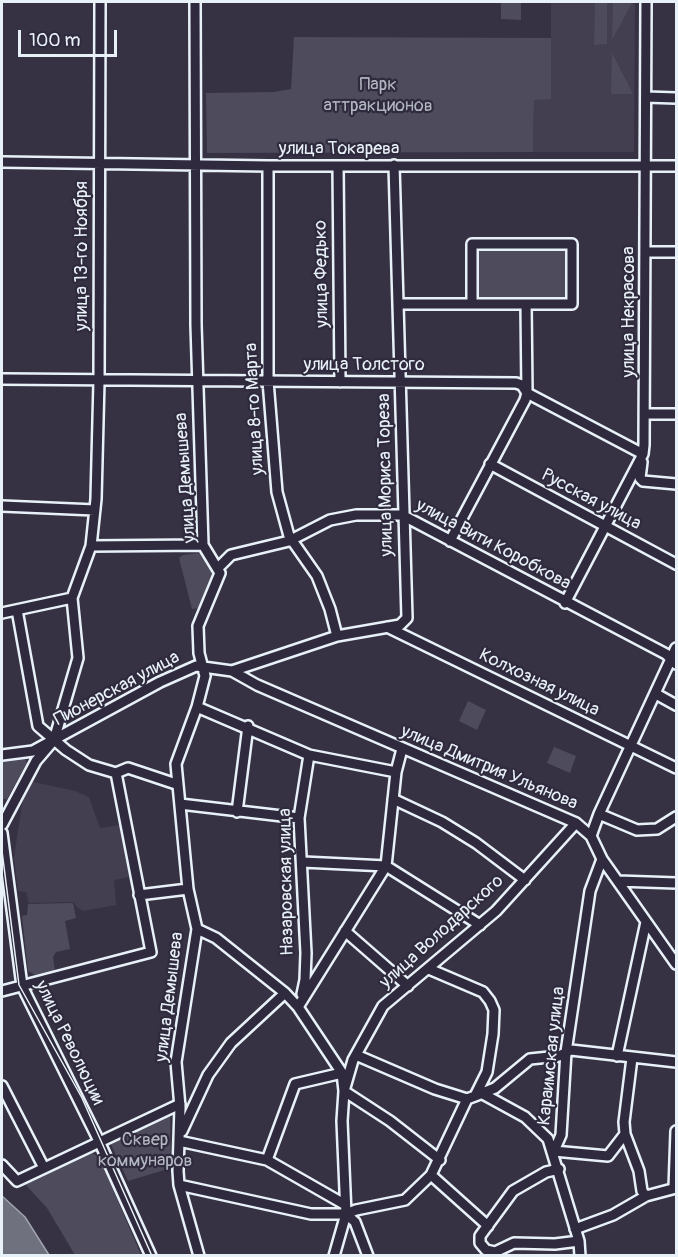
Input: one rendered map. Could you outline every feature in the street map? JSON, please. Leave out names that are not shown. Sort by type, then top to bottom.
[{"type":"street","name":"улица 13-го Ноября","points":[[91,546],[95,510],[99,381],[100,2]]},
{"type":"street","name":"улица Демышева","points":[[195,2],[197,381],[203,545],[219,567],[220,578],[198,626],[205,676],[197,707],[178,752],[176,784],[188,889],[197,929],[176,1062],[179,1101],[179,1185],[199,1256]]},
{"type":"street","name":"улица Некрасова","points":[[565,603],[643,454],[646,2]]},
{"type":"street","points":[[646,97],[676,98]]},
{"type":"street","name":"улица Токарева","points":[[2,162],[268,166],[676,166]]},
{"type":"street","name":"улица Федько","points":[[338,165],[340,382]]},
{"type":"street","name":"улица Мориса Тореза","points":[[387,627],[400,624],[407,618],[402,515],[401,381],[394,165]]},
{"type":"street","name":"улица 8-го Марта","points":[[268,166],[268,381],[277,492],[292,539],[317,576],[330,609],[337,636]]},
{"type":"street","points":[[399,304],[572,304],[572,244],[472,244],[472,303]]},
{"type":"street","points":[[646,252],[676,252]]},
{"type":"street","points":[[450,541],[527,393],[526,304]]},
{"type":"street","name":"улица Толстого","points":[[2,379],[516,383],[522,384],[527,393],[643,454]]},
{"type":"street","points":[[645,414],[676,414]]},
{"type":"street","points":[[643,454],[640,478],[643,481],[676,484]]},
{"type":"street","name":"Русская улица","points":[[490,464],[676,564]]},
{"type":"street","points":[[2,506],[95,510]]},
{"type":"street","name":"улица Вити Коробкова","points":[[219,567],[231,555],[292,539],[330,520],[356,515],[402,515],[565,603],[666,654],[674,662]]},
{"type":"street","points":[[2,825],[34,756],[54,740],[78,658],[72,598],[91,546],[203,545]]},
{"type":"street","points":[[2,613],[72,598]]},
{"type":"street","points":[[17,609],[38,726],[89,765],[116,773],[128,768],[176,784]]},
{"type":"street","name":"Пионерская улица","points":[[54,740],[160,682],[202,666],[232,671],[337,636],[387,627]]},
{"type":"street","name":"Колхозная улица","points":[[387,627],[676,768]]},
{"type":"street","points":[[591,836],[599,814],[656,694],[674,662],[676,648]]},
{"type":"street","points":[[257,685],[252,673],[261,661]]},
{"type":"street","name":"улица Дмитрия Ульянова","points":[[232,671],[257,685],[576,823],[591,836],[602,859],[676,964]]},
{"type":"street","points":[[656,694],[676,705]]},
{"type":"street","points":[[197,707],[248,726],[309,755],[396,772]]},
{"type":"street","points":[[237,812],[248,726]]},
{"type":"street","points":[[298,1007],[386,866],[396,772],[402,749]]},
{"type":"street","points":[[2,755],[34,756]]},
{"type":"street","name":"Назаровская улица","points":[[298,1007],[305,980],[303,862],[299,818],[309,755]]},
{"type":"street","points":[[2,991],[151,952],[116,773]]},
{"type":"street","points":[[393,799],[468,837],[525,880]]},
{"type":"street","points":[[180,804],[299,818]]},
{"type":"street","points":[[599,814],[637,830],[657,829],[676,818]]},
{"type":"street","name":"улица Володарского","points":[[334,1256],[345,1209],[344,1091],[356,1055],[383,1006],[480,925],[525,880],[576,823]]},
{"type":"street","name":"улица Революции","points":[[2,832],[22,986],[99,1141],[151,1256]]},
{"type":"street","name":"Караимская улица","points":[[580,1256],[579,1241],[554,1151],[561,1135],[566,1052],[590,891],[602,859]]},
{"type":"street","points":[[303,862],[386,866],[480,925]]},
{"type":"street","points":[[618,881],[676,883]]},
{"type":"street","points":[[139,895],[188,889]]},
{"type":"street","points":[[617,1056],[646,922]]},
{"type":"street","points":[[197,929],[216,938],[285,993],[298,1007],[342,1073],[344,1091],[390,1121],[440,1160]]},
{"type":"street","points":[[345,931],[408,986]]},
{"type":"street","points":[[179,1185],[311,1214],[345,1209],[356,1210],[405,1200],[431,1175],[475,1097],[491,1060],[494,1010],[483,992],[429,969]]},
{"type":"street","points":[[285,993],[231,1043],[208,1075],[179,1140],[267,1160],[345,1209],[355,1222],[368,1256]]},
{"type":"street","points":[[475,1097],[495,1088],[530,1059],[559,1056],[571,1050],[676,1062]]},
{"type":"street","points":[[356,1055],[435,1089],[475,1097],[536,1125],[549,1140],[554,1151],[608,1156],[625,1134]]},
{"type":"street","points":[[632,1058],[624,1122],[625,1134],[639,1171],[642,1191],[646,1196]]},
{"type":"street","points":[[267,1160],[294,1084],[342,1073]]},
{"type":"street","points":[[2,1086],[44,1168]]},
{"type":"street","points":[[2,1165],[17,1181],[179,1101],[187,1103],[195,1101]]},
{"type":"street","points":[[575,1229],[613,1215],[646,1196],[675,1188],[676,1131]]},
{"type":"street","points":[[559,1169],[546,1172],[515,1189],[480,1236],[480,1243],[483,1253],[495,1252],[514,1243],[555,1244],[579,1241]]},
{"type":"street","points":[[431,1175],[488,1226]]},
{"type":"shaded area","points":[[551,2],[635,2],[634,152],[533,152],[534,99],[551,99]]},
{"type":"shaded area","points":[[29,781],[75,791],[89,797],[100,828],[120,825],[129,877],[114,880],[116,905],[83,911],[74,902],[29,903],[26,892],[18,891],[14,857],[24,791]]},
{"type":"green space","points":[[501,2],[521,2],[521,20],[501,19]]},
{"type":"green space","points":[[595,2],[607,2],[607,44],[594,45]]},
{"type":"green space","points":[[613,2],[632,3],[612,40]]},
{"type":"green space","name":"Парк аттракционов","points":[[294,37],[551,38],[551,99],[534,100],[533,152],[207,153],[206,93],[274,92],[291,89]]},
{"type":"green space","points":[[612,53],[633,94],[611,94]]},
{"type":"green space","points":[[479,247],[570,247],[570,301],[479,301]]},
{"type":"green space","points":[[200,553],[211,569],[214,579],[200,608],[192,609],[179,558],[183,555]]},
{"type":"green space","points":[[468,701],[486,710],[477,730],[459,721]]},
{"type":"green space","points":[[554,747],[576,756],[570,773],[547,763]]},
{"type":"green space","points":[[23,756],[27,763],[7,799],[3,799],[2,759]]},
{"type":"green space","points":[[73,903],[76,918],[65,921],[70,949],[56,952],[53,957],[55,971],[35,975],[28,971],[22,916],[27,915],[28,904]]},
{"type":"green space","name":"Сквер коммунаров","points":[[170,1113],[171,1168],[128,1181],[109,1140]]},
{"type":"green space","points":[[92,1153],[99,1157],[141,1255],[75,1255],[47,1208],[24,1183]]},
{"type":"water","points":[[2,1196],[25,1217],[49,1255],[2,1255]]},
{"type":"tram line","points":[[2,851],[19,985],[82,1098],[152,1256]]}]
